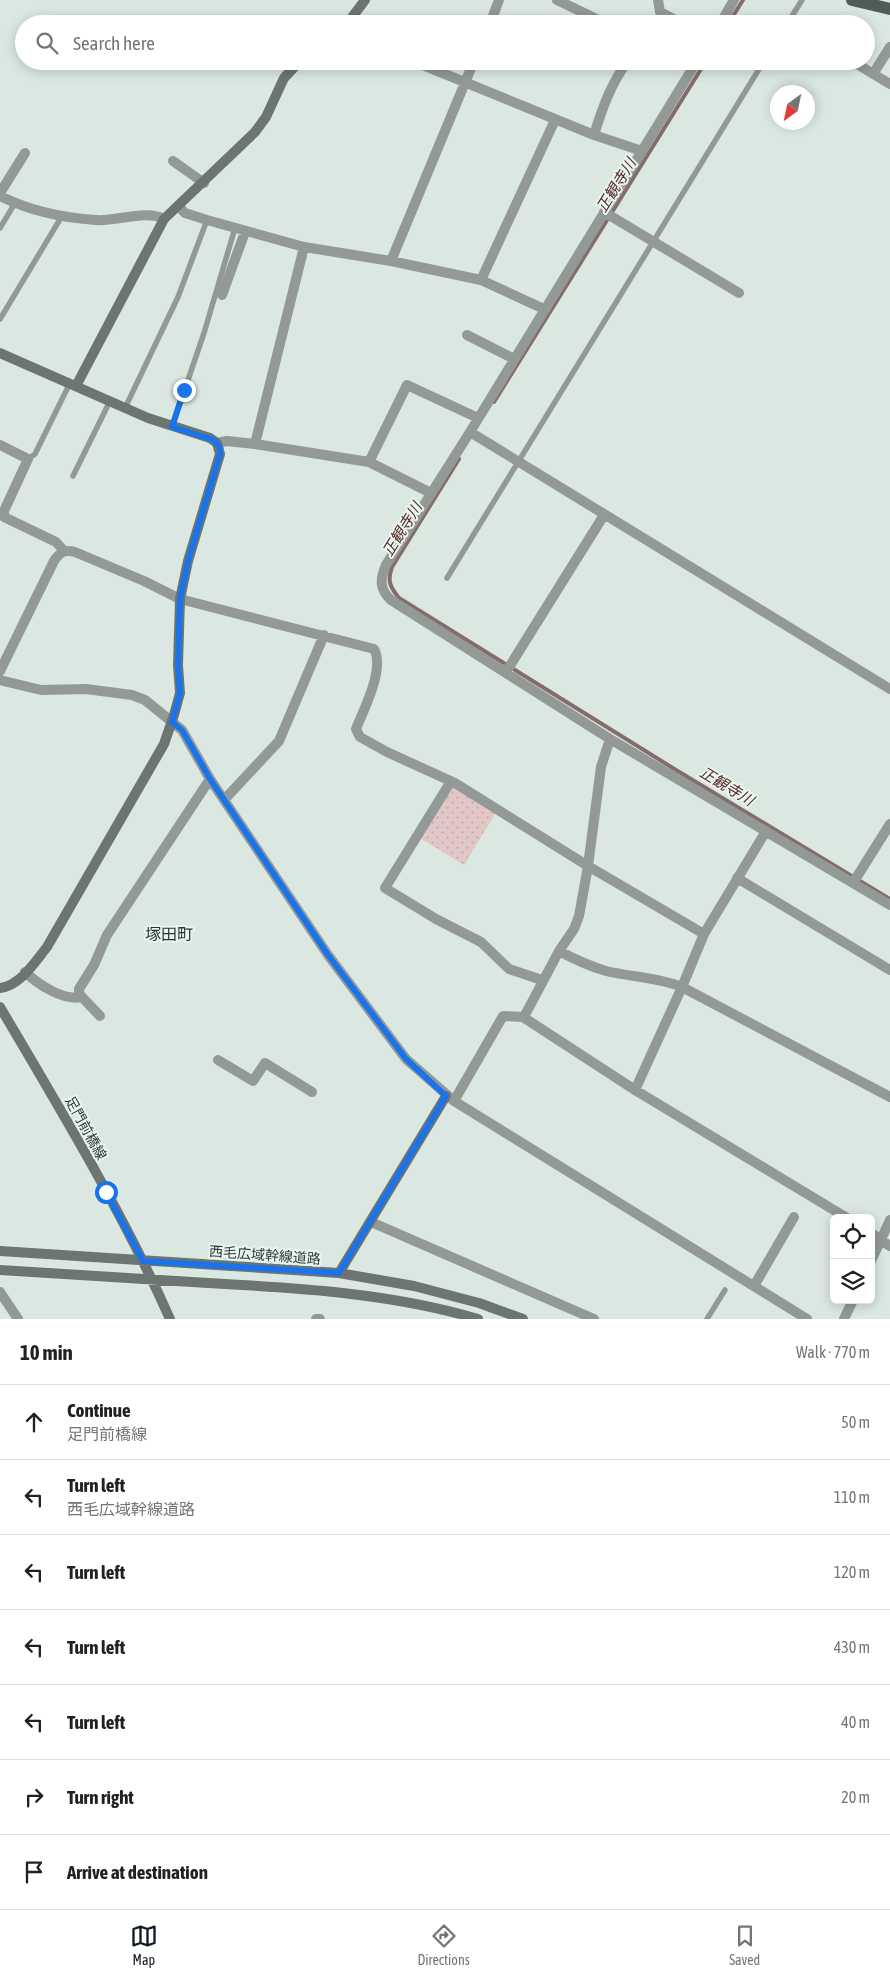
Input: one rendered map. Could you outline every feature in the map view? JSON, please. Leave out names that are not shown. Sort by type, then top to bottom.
[{"type":"main road","points":[[852,0],[890,10]]},
{"type":"street","points":[[354,15],[365,0]]},
{"type":"street","points":[[494,15],[500,0]]},
{"type":"street","points":[[557,0],[588,15]]},
{"type":"street","points":[[657,0],[661,15]]},
{"type":"street","points":[[725,15],[734,0]]},
{"type":"street","points":[[873,74],[890,47]]},
{"type":"street","points":[[73,384],[164,219],[204,183],[255,132],[266,117],[284,78],[292,70]]},
{"type":"street","points":[[433,70],[555,120],[642,151]]},
{"type":"street","points":[[391,261],[470,70]]},
{"type":"street","points":[[594,135],[611,88],[621,70]]},
{"type":"street","points":[[692,70],[470,432],[386,565],[381,577],[381,586],[384,594],[391,600],[610,739],[890,905]]},
{"type":"street","points":[[867,70],[890,84]]},
{"type":"street","points":[[481,280],[555,120]]},
{"type":"street","points":[[25,153],[0,194],[15,203],[62,216],[98,221],[124,217],[155,216],[164,219]]},
{"type":"street","points":[[173,161],[204,183]]},
{"type":"street","points":[[178,206],[185,213],[246,232],[304,247],[391,261],[481,280],[544,310]]},
{"type":"street","points":[[604,212],[739,293]]},
{"type":"street","points":[[222,295],[246,232]]},
{"type":"street","points":[[255,444],[304,247]]},
{"type":"street","points":[[467,335],[514,359]]},
{"type":"street","points":[[0,354],[172,427],[210,438],[217,443],[220,454],[188,561],[180,599],[178,666],[180,693],[172,722],[158,757],[47,947],[9,987],[0,988]]},
{"type":"street","points":[[369,462],[407,385],[478,418]]},
{"type":"street","points":[[470,432],[890,689]]},
{"type":"street","points":[[217,443],[227,441],[255,444],[369,462],[431,493]]},
{"type":"street","points":[[0,445],[28,459],[4,511],[4,517],[56,542],[64,551],[75,552],[144,581],[180,599],[374,649],[378,660],[374,682],[356,729],[360,737],[387,752],[451,781],[588,866],[704,934]]},
{"type":"street","points":[[506,672],[604,515]]},
{"type":"street","points":[[0,671],[54,561],[64,551]]},
{"type":"street","points":[[224,800],[279,741],[324,635]]},
{"type":"street","points":[[0,680],[41,690],[86,689],[132,695],[145,700],[182,730],[210,779],[323,948],[406,1059],[450,1098],[807,1319]]},
{"type":"street","points":[[523,1018],[542,980],[574,930],[588,866],[601,767],[610,739]]},
{"type":"street","points":[[100,1016],[79,994],[79,989],[94,965],[107,935],[210,779]]},
{"type":"street","points":[[451,781],[385,888],[436,919],[481,942],[508,968],[542,980]]},
{"type":"street","points":[[854,883],[890,824]]},
{"type":"street","points":[[635,1090],[704,934],[766,831]]},
{"type":"street","points":[[737,878],[890,970]]},
{"type":"street","points":[[559,951],[576,960],[604,970],[666,981],[682,987],[890,1097]]},
{"type":"street","points":[[25,972],[53,991],[70,997],[82,997]]},
{"type":"street","name":"足門前橋線","points":[[0,1007],[53,1096],[143,1261],[170,1319]]},
{"type":"street","points":[[339,1273],[503,1016],[523,1018],[635,1090],[839,1214]]},
{"type":"street","points":[[218,1060],[253,1081],[266,1063],[312,1092]]},
{"type":"street","points":[[754,1286],[794,1217]]},
{"type":"street","points":[[872,1259],[890,1220]]},
{"type":"street","points":[[371,1222],[594,1319]]},
{"type":"street","points":[[875,1235],[890,1246]]},
{"type":"street","name":"西毛広域幹線道路","points":[[0,1251],[339,1273],[414,1286],[479,1303],[523,1319]]},
{"type":"street","points":[[0,1270],[294,1288],[362,1295],[419,1304],[478,1319]]},
{"type":"street","points":[[0,1292],[18,1319]]},
{"type":"street","points":[[844,1319],[851,1304]]},
{"type":"lane","points":[[793,15],[802,0]]},
{"type":"lane","points":[[447,578],[758,70]]},
{"type":"lane","points":[[0,228],[15,203]]},
{"type":"lane","points":[[0,319],[62,216]]},
{"type":"lane","points":[[125,408],[178,297],[207,220]]},
{"type":"lane","points":[[172,427],[204,333],[235,228]]},
{"type":"lane","points":[[28,459],[35,454],[73,384]]},
{"type":"lane","points":[[73,476],[110,401]]},
{"type":"lane","points":[[707,1319],[725,1290]]},
{"type":"shaded area","points":[[454,788],[495,814],[464,865],[420,838],[450,789]]},
{"type":"waterway","name":"正観寺川","points":[[734,15],[743,0]]},
{"type":"waterway","name":"正観寺川","points":[[494,402],[700,70]]},
{"type":"waterway","name":"正観寺川","points":[[459,459],[392,567],[390,584],[399,598],[676,770],[890,899]]},
{"type":"district","name":"塚田町","points":[[169,934]]},
{"type":"route","points":[[106,1192],[143,1261],[339,1273],[446,1096],[406,1059],[328,955],[210,779],[182,730],[172,722],[180,693],[178,666],[180,599],[188,561],[220,454],[220,448],[214,440],[172,427],[184,390]]}]
